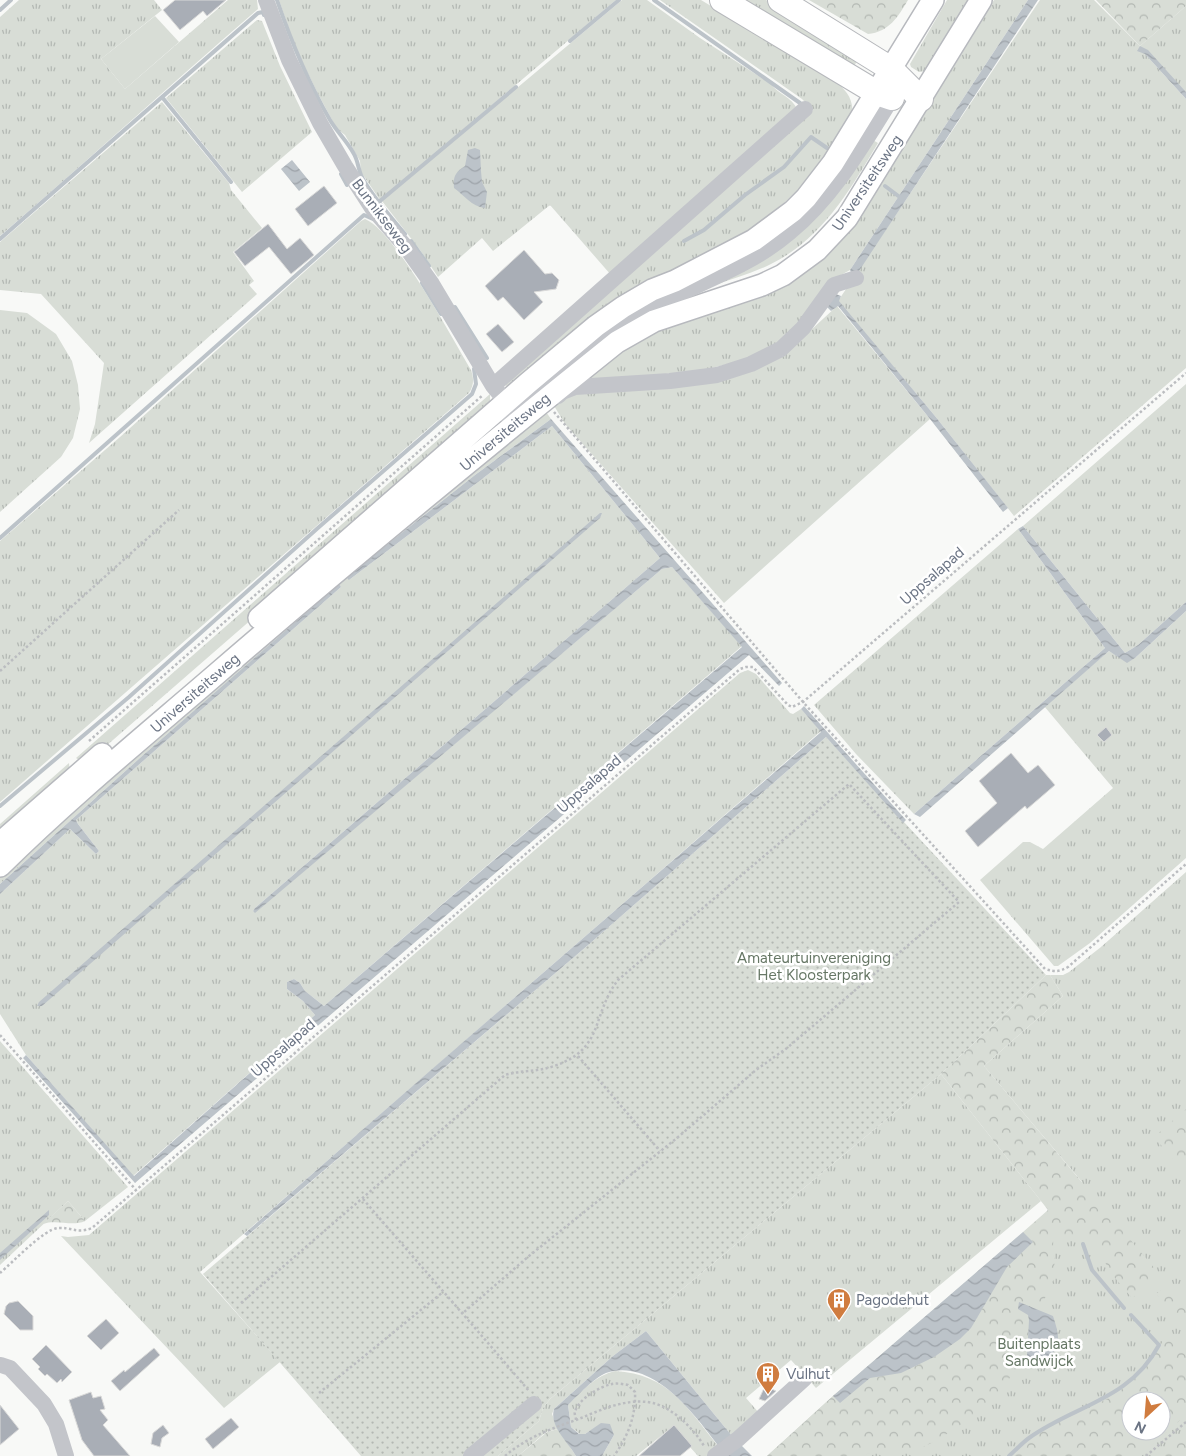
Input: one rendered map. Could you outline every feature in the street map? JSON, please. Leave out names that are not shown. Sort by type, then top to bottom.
[{"type":"highway","points":[[722,0],[885,95]]},
{"type":"highway","points":[[780,0],[891,69],[921,99]]},
{"type":"main road","name":"Universiteitsweg","points":[[538,395],[587,333],[623,307],[652,290],[675,281],[747,244],[773,227],[792,210],[815,187],[885,95],[891,69],[933,0]]},
{"type":"main road","name":"Universiteitsweg","points":[[0,842],[508,404],[538,395],[617,342],[654,321],[762,285],[783,275],[810,256],[847,218],[980,0]]},
{"type":"main road","points":[[885,95],[921,99]]},
{"type":"main road","name":"Universiteitsweg","points":[[0,866],[85,788],[302,600],[508,404]]},
{"type":"street","name":"Bunnikseweg","points":[[266,0],[289,60],[320,123],[340,157],[372,208],[405,246],[432,284],[508,404]]},
{"type":"street","points":[[508,404],[805,109]]},
{"type":"street","points":[[538,395],[562,392],[575,387],[707,377],[751,364],[781,348],[803,328],[834,285],[856,278]]},
{"type":"street","name":"Universiteitsweg","points":[[0,853],[347,551],[508,404]]},
{"type":"street","points":[[0,1364],[10,1368],[44,1404],[56,1424],[66,1456]]},
{"type":"street","points":[[714,1453],[738,1438],[804,1378]]},
{"type":"street","points":[[471,1456],[534,1404]]},
{"type":"path","name":"Uppsalapad","points":[[0,1273],[47,1231],[58,1228],[81,1231],[92,1228],[740,669],[746,666],[753,668],[788,705],[792,707],[803,702],[1186,373]]},
{"type":"path","points":[[538,395],[803,702],[1045,969],[1061,972],[1068,967],[1186,864]]},
{"type":"path","points":[[82,747],[508,404]]},
{"type":"path","points":[[0,671],[179,510]]},
{"type":"path","points":[[242,1303],[505,1075],[517,1071],[534,1071],[554,1066],[578,1056],[587,1046],[597,1026],[608,992],[618,980],[849,784],[960,902],[786,1048],[756,1070],[677,1138],[529,1256],[463,1313]]},
{"type":"path","points":[[0,1035],[136,1190]]},
{"type":"path","points":[[578,1056],[660,1151]]},
{"type":"path","points":[[363,1199],[532,1394],[534,1404]]},
{"type":"path","points":[[319,1393],[443,1292]]},
{"type":"path","points":[[576,1420],[575,1412],[580,1403],[590,1394],[601,1387],[615,1383],[628,1385],[635,1392],[634,1415],[628,1432],[614,1456]]},
{"type":"path","points":[[505,1456],[538,1434],[606,1407],[635,1402],[653,1403],[670,1411],[687,1424],[714,1453]]},
{"type":"path","points":[[1146,1456],[1186,1422]]},
{"type":"green space","points":[[19,0],[154,0],[162,10],[101,59],[125,89],[228,0],[257,0],[258,9],[0,236],[0,17]]},
{"type":"green space","points":[[279,0],[616,0],[380,200],[361,172],[360,161],[345,135],[337,129],[317,92],[296,49]]},
{"type":"green space","points":[[622,0],[647,0],[700,38],[771,84],[792,101],[797,109],[611,275],[550,205],[493,251],[482,238],[438,277],[420,250],[382,201]]},
{"type":"green space","points":[[660,0],[701,0],[835,81],[850,99],[852,113],[842,133],[807,181],[764,220],[518,385],[507,386],[501,383],[813,110],[802,99]]},
{"type":"green space","points":[[745,0],[766,0],[859,58],[854,66]]},
{"type":"green space","points":[[809,0],[908,0],[892,23],[882,30],[868,34]]},
{"type":"green space","points":[[947,0],[972,0],[928,71],[919,72],[911,67],[910,64]]},
{"type":"green space","points":[[994,0],[1028,0],[850,270],[834,279],[784,339],[746,359],[705,370],[585,382],[595,365],[647,333],[759,296],[794,280],[824,257],[851,227]]},
{"type":"green space","points":[[1040,0],[1094,0],[1140,46],[1186,6],[1186,92],[1145,54],[1186,99],[1186,368],[1014,516],[935,416],[838,301]]},
{"type":"green space","points":[[1096,0],[1186,0],[1186,6],[1140,46]]},
{"type":"green space","points":[[155,16],[179,42],[125,89],[101,59]]},
{"type":"green space","points":[[257,20],[262,21],[280,66],[312,132],[242,192],[166,98]]},
{"type":"green space","points":[[162,102],[229,183],[231,190],[262,228],[233,252],[254,281],[249,285],[257,294],[89,443],[95,424],[104,363],[41,294],[0,290],[0,242]]},
{"type":"green space","points":[[871,139],[878,143],[857,178],[833,212],[805,241],[789,254],[763,268],[710,286]]},
{"type":"green space","points":[[365,219],[392,243],[437,311],[471,370],[473,382],[469,393],[0,802],[0,541]]},
{"type":"green space","points":[[837,306],[930,419],[724,603],[565,424],[553,404],[579,392],[672,387],[785,354]]},
{"type":"green space","points":[[0,310],[27,313],[56,334],[72,361],[78,385],[80,409],[73,438],[61,457],[0,512]]},
{"type":"green space","points":[[1186,384],[1186,602],[1138,645],[1125,653],[1023,526]]},
{"type":"green space","points":[[490,394],[490,407],[484,417],[90,760],[79,760],[76,758]]},
{"type":"green space","points":[[540,409],[544,409],[551,419],[475,475],[346,577],[349,580],[552,426],[660,558],[253,911],[255,912],[662,569],[672,567],[742,646],[324,1006],[305,991],[300,983],[294,979],[287,982],[287,989],[303,1001],[315,1015],[133,1176],[26,1055],[0,1014],[0,894],[70,829],[96,854],[99,851],[76,820],[341,587],[339,585],[141,757],[0,884],[0,871],[131,751],[198,693],[402,521]]},
{"type":"green space","points":[[1018,529],[1105,648],[914,814],[856,754],[814,705]]},
{"type":"green space","points":[[1186,611],[1186,858],[1090,943],[1058,966],[1054,966],[980,880],[1023,842],[1030,842],[1043,849],[1113,788],[1044,706],[1109,651],[1127,662],[1135,658]]},
{"type":"green space","points":[[748,670],[756,674],[790,713],[793,714],[801,709],[821,731],[200,1272],[280,1362],[224,1408],[61,1236],[89,1235],[740,673]]},
{"type":"green space","name":"Amateurtuinvereniging Het Kloosterpark","points":[[826,737],[1046,975],[941,1074],[550,1399],[543,1408],[539,1421],[498,1456],[361,1456],[203,1274],[587,946]]},
{"type":"green space","points":[[69,763],[70,777],[0,838],[0,824]]},
{"type":"green space","name":"Buitenplaats Sandwijck","points":[[1186,872],[1186,1456],[767,1456],[833,1396],[1082,1182],[984,1066],[1063,996],[1050,975],[1063,975],[1101,947]]},
{"type":"green space","points":[[1046,975],[1050,975],[1063,996],[984,1066],[1161,1276],[1132,1298],[1110,1272],[1097,1246],[1088,1235],[1053,1239],[1055,1276],[1040,1309],[1019,1303],[1029,1320],[1027,1356],[993,1399],[977,1414],[936,1441],[913,1451],[874,1452],[860,1456],[767,1456],[833,1396],[840,1403],[870,1378],[901,1373],[934,1357],[971,1328],[1007,1267],[1033,1242],[1023,1232],[1048,1210],[941,1074]]},
{"type":"green space","points":[[0,1041],[128,1187],[85,1221],[68,1201],[0,1265]]},
{"type":"green space","points":[[941,1074],[1041,1201],[816,1388],[791,1360],[746,1398],[759,1413],[732,1436],[646,1331],[613,1356],[554,1409],[552,1414],[558,1429],[546,1432],[518,1456],[498,1456],[539,1421],[543,1408],[550,1399]]},
{"type":"green space","points":[[1186,1109],[1186,1174],[1154,1137]]},
{"type":"green space","points":[[68,1201],[85,1221],[80,1223],[54,1222],[43,1224]]},
{"type":"green space","points":[[1168,1285],[1186,1300],[1186,1330],[1156,1294]]},
{"type":"green space","points":[[1169,1331],[1186,1351],[1186,1415],[1171,1428],[1171,1391],[1121,1391],[1121,1441],[1156,1441],[1139,1456],[1014,1456],[1032,1438],[1048,1427],[1118,1392],[1134,1379],[1153,1357]]},
{"type":"green space","points":[[615,1371],[650,1379],[663,1386],[686,1407],[719,1447],[708,1456],[698,1456],[672,1427],[636,1456],[602,1456],[614,1435],[591,1430],[585,1434],[580,1434],[571,1427],[568,1405],[596,1380]]},
{"type":"green space","points":[[558,1429],[576,1456],[518,1456],[547,1432]]},
{"type":"green space","points":[[1186,1431],[1186,1456],[1156,1456]]},
{"type":"water","points":[[1028,0],[1038,0],[857,274],[852,275],[850,270]]},
{"type":"water","points":[[1140,46],[1148,50],[1186,92],[1186,99],[1145,54],[1137,51]]},
{"type":"water","points":[[475,148],[480,150],[482,182],[487,192],[485,208],[472,203],[454,188],[455,175],[465,166],[468,150]]},
{"type":"water","points":[[292,160],[310,182],[299,191],[281,169]]},
{"type":"water","points":[[836,294],[841,296],[839,301],[935,416],[1008,508],[1003,512],[838,306],[831,311],[827,307]]},
{"type":"water","points":[[551,419],[782,683],[779,686],[749,655],[135,1183],[23,1058],[26,1055],[134,1176],[315,1015],[303,1001],[287,989],[287,982],[294,979],[300,983],[305,991],[324,1006],[742,647],[672,567],[662,569],[255,913],[253,911],[660,558],[552,426],[349,580],[346,577],[475,475]]},
{"type":"water","points":[[602,513],[600,518],[42,1006],[37,1006],[39,1002]]},
{"type":"water","points":[[1023,526],[1125,653],[1138,645],[1186,602],[1186,611],[1135,658],[1127,663],[1109,651],[920,817],[914,814],[1105,648],[1018,529]]},
{"type":"water","points":[[339,584],[341,587],[76,820],[99,851],[96,854],[70,829],[0,894],[0,884],[141,757]]},
{"type":"water","points":[[804,706],[906,820],[903,823],[826,737],[587,946],[247,1236],[244,1234],[821,732],[801,709]]},
{"type":"water","points":[[49,1210],[49,1215],[0,1260],[0,1253]]},
{"type":"water","points":[[1023,1232],[1033,1242],[1007,1267],[971,1328],[960,1339],[934,1357],[901,1373],[870,1378],[840,1403],[833,1396]]},
{"type":"water","points":[[1019,1302],[1053,1316],[1056,1325],[1058,1339],[1055,1351],[1043,1360],[1034,1363],[1027,1356],[1028,1315],[1018,1309]]},
{"type":"water","points":[[646,1331],[732,1436],[752,1456],[726,1456],[704,1427],[675,1396],[659,1383],[642,1374],[624,1370],[606,1373],[597,1378],[568,1405],[571,1427],[579,1434],[585,1434],[601,1423],[610,1424],[614,1435],[602,1456],[576,1456],[554,1422],[554,1409],[613,1356]]},
{"type":"building","points":[[175,0],[226,0],[207,16],[203,11],[180,30],[163,10]]},
{"type":"building","points":[[324,186],[337,203],[308,226],[295,209]]},
{"type":"building","points":[[268,224],[287,249],[300,238],[314,255],[291,274],[269,247],[245,266],[234,252]]},
{"type":"building","points":[[524,250],[545,274],[552,273],[559,280],[556,289],[534,292],[543,302],[524,320],[503,297],[498,301],[485,286]]},
{"type":"building","points":[[498,324],[514,342],[502,352],[486,334]]},
{"type":"building","points":[[1106,727],[1112,735],[1104,742],[1097,735]]},
{"type":"building","points":[[1011,753],[1028,773],[1038,765],[1055,785],[1027,809],[1025,806],[978,847],[965,831],[997,803],[979,781]]},
{"type":"building","points":[[18,1301],[33,1316],[33,1330],[20,1330],[4,1314],[9,1303]]},
{"type":"building","points":[[106,1319],[119,1333],[101,1350],[87,1336]]},
{"type":"building","points":[[46,1345],[72,1372],[62,1382],[61,1379],[57,1383],[47,1374],[45,1376],[32,1359]]},
{"type":"building","points":[[154,1348],[160,1355],[120,1391],[111,1381]]},
{"type":"building","name":"Vulhut","points":[[765,1386],[776,1391],[765,1401],[759,1399]]},
{"type":"building","points":[[91,1392],[93,1398],[101,1396],[105,1409],[100,1410],[108,1420],[103,1425],[130,1456],[94,1456],[82,1440],[69,1400]]},
{"type":"building","points":[[0,1405],[19,1429],[0,1445]]},
{"type":"building","points":[[231,1418],[239,1427],[213,1449],[205,1439]]},
{"type":"building","points":[[163,1425],[169,1433],[162,1438],[160,1447],[151,1444],[153,1433]]},
{"type":"building","points":[[674,1425],[692,1446],[680,1456],[639,1456]]},
{"type":"waterway","points":[[0,10],[11,0]]},
{"type":"waterway","points":[[277,0],[288,31],[322,106],[354,154],[361,175],[369,190],[405,234]]},
{"type":"waterway","points":[[570,41],[619,0]]},
{"type":"waterway","points":[[654,0],[800,103]]},
{"type":"waterway","points":[[0,239],[258,13],[263,12],[264,15]]},
{"type":"waterway","points":[[380,201],[516,87]]},
{"type":"waterway","points":[[162,97],[231,182]]},
{"type":"waterway","points":[[684,241],[704,230],[745,195],[784,167],[811,137],[827,148]]},
{"type":"waterway","points":[[341,174],[347,185]]},
{"type":"waterway","points":[[885,186],[901,198]]},
{"type":"waterway","points":[[0,538],[364,215],[373,219]]},
{"type":"waterway","points":[[411,241],[429,266]]},
{"type":"waterway","points":[[422,283],[441,314]]},
{"type":"waterway","points":[[455,307],[487,358]]},
{"type":"waterway","points":[[0,806],[129,697],[319,527],[472,394],[476,384],[474,369]]},
{"type":"waterway","points":[[1083,1244],[1092,1270],[1124,1308]]},
{"type":"waterway","points":[[1009,1456],[1026,1440],[1047,1427],[1117,1390],[1133,1378],[1147,1363],[1159,1345],[1131,1315]]},
{"type":"place","name":"Pagodehut","points":[[839,1321]]},
{"type":"place","name":"Vulhut","points":[[768,1395]]}]
